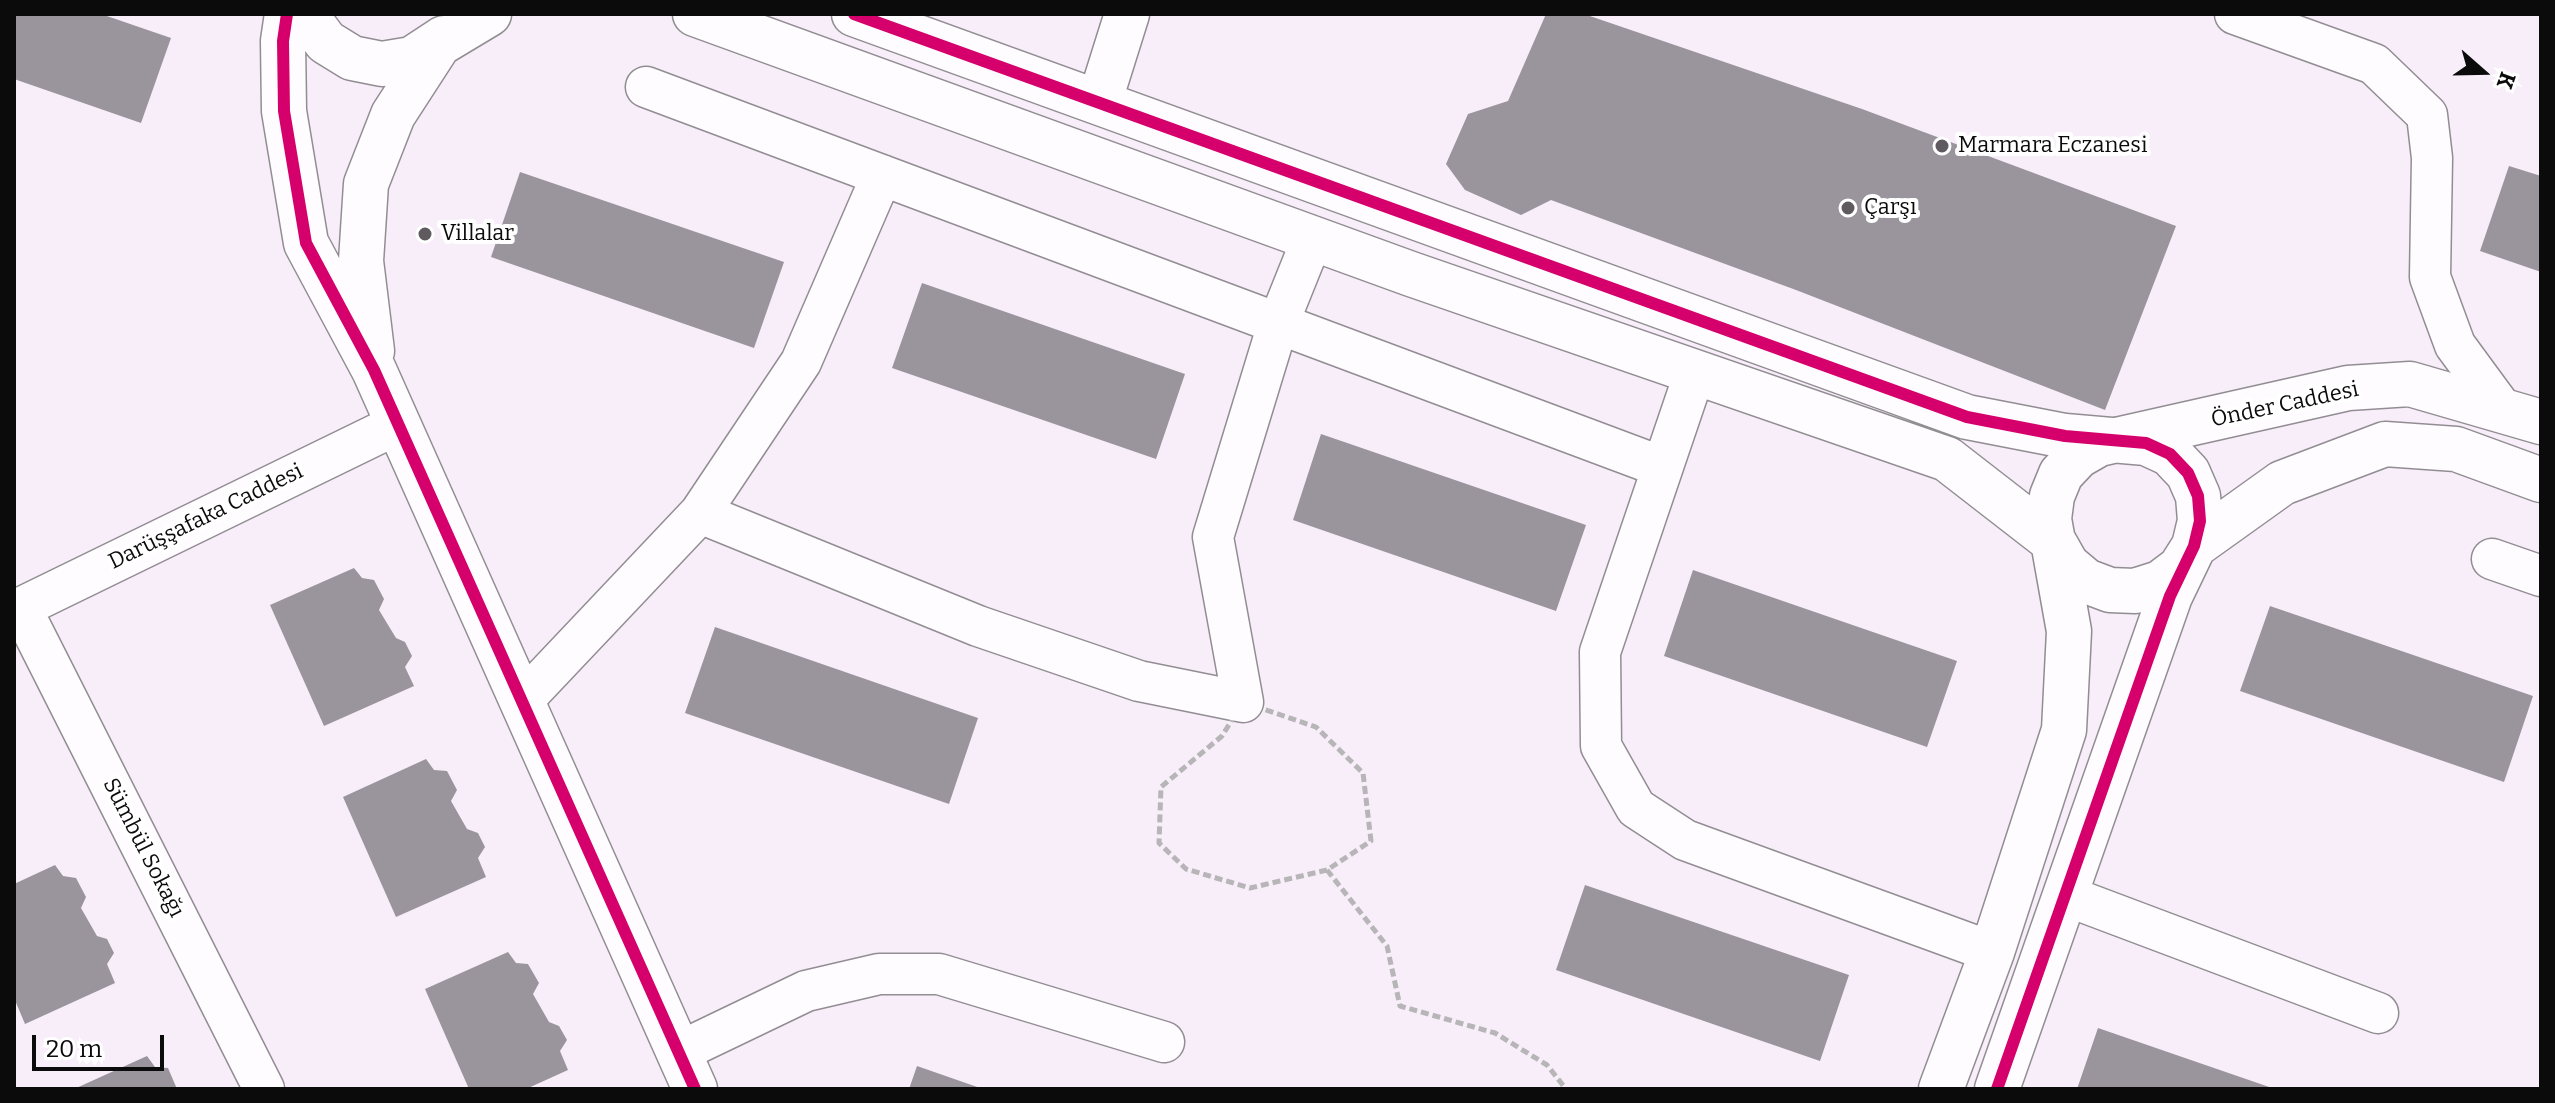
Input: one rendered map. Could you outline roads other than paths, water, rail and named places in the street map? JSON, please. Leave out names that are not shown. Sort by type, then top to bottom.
[{"type":"street","points":[[287,14],[283,41],[284,111],[306,243],[374,370],[688,1070],[806,991],[879,974],[939,974],[1164,1042]]},
{"type":"street","points":[[305,14],[326,42],[352,58],[382,64],[412,59],[450,29],[489,14]]},
{"type":"street","points":[[695,14],[1313,237],[1947,459],[2054,542],[2067,565],[2086,581],[2110,590],[2135,591],[2160,583],[2180,568],[2194,546],[2282,483],[2385,444],[2456,449],[2541,480]]},
{"type":"street","points":[[854,14],[1100,100],[1967,417],[2065,436],[2121,440],[2170,454],[2188,473],[2198,496],[2200,521],[2194,546],[2170,596],[1997,1089]]},
{"type":"street","points":[[1100,100],[1127,14]]},
{"type":"street","points":[[2235,14],[2374,64],[2427,115],[2432,158],[2430,277],[2455,345],[2521,416]]},
{"type":"street","points":[[374,370],[361,261],[366,184],[393,115],[450,29]]},
{"type":"street","points":[[646,87],[1662,467]]},
{"type":"street","points":[[523,700],[700,513],[801,362],[882,175]]},
{"type":"street","points":[[700,513],[978,626],[1139,681],[1243,702],[1213,537],[1278,324],[1313,237]]},
{"type":"street","points":[[1695,372],[1600,652],[1601,746],[1636,808],[1685,840],[1992,952]]},
{"type":"street","name":"Önder Caddesi","points":[[2121,440],[2348,388],[2410,384],[2521,416]]},
{"type":"street","name":"Darüşşafaka Caddesi","points":[[17,609],[398,424]]},
{"type":"street","points":[[1941,1089],[1992,952],[2064,730],[2069,631],[2049,519],[2052,496],[2061,474],[2078,456],[2099,444],[2121,440]]},
{"type":"street","points":[[2492,559],[2541,576]]},
{"type":"street","name":"Sümbül Sokağı","points":[[17,609],[264,1089]]},
{"type":"street","points":[[2067,896],[2378,1013]]},
{"type":"place","name":"Marmara Eczanesi","points":[[1942,146]]},
{"type":"place","name":"Çarşı","points":[[1848,208]]},
{"type":"place","name":"Villalar","points":[[425,234]]}]
